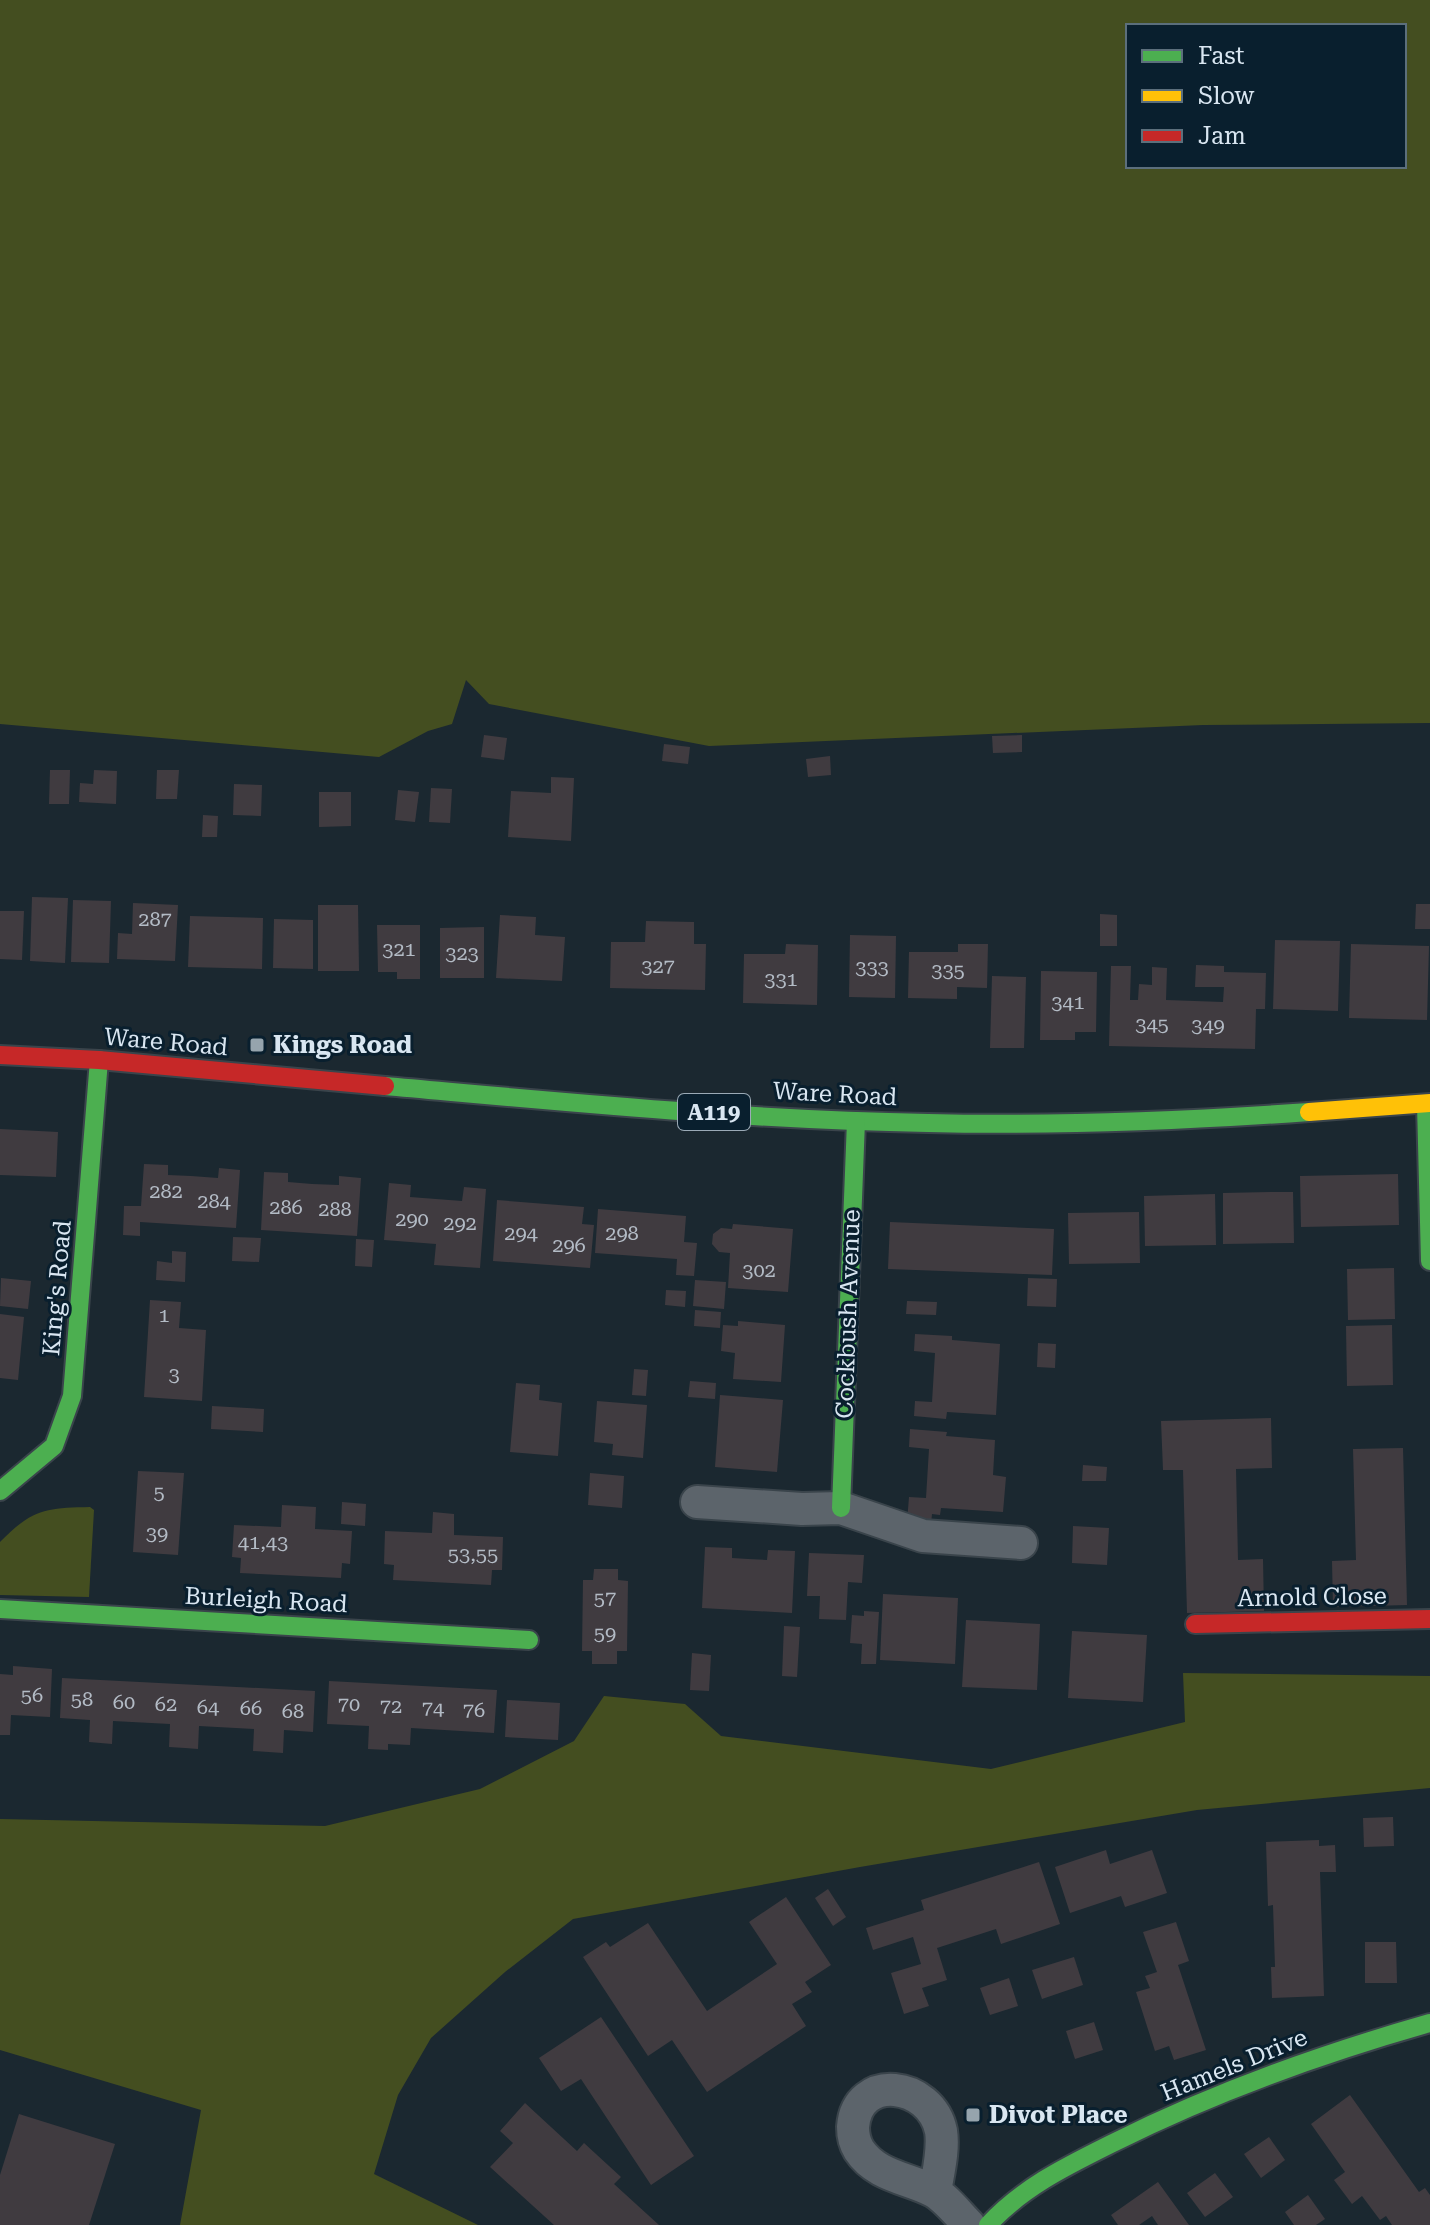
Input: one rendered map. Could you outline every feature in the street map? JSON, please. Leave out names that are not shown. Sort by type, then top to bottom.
[{"type":"street","name":"Ware Road","points":[[0,1055],[99,1060],[695,1111],[856,1121],[1016,1123],[1147,1120],[1428,1104]]},
{"type":"street","name":"King's Road","points":[[0,1491],[54,1446],[72,1396],[99,1060]]},
{"type":"street","points":[[1428,1104],[1430,1261]]},
{"type":"street","name":"Cockbush Avenue","points":[[841,1508],[856,1121]]},
{"type":"street","points":[[697,1502],[802,1509],[841,1508],[923,1536],[1021,1543]]},
{"type":"street","name":"Burleigh Road","points":[[0,1609],[529,1640]]},
{"type":"street","name":"Arnold Close","points":[[1195,1624],[1430,1619]]},
{"type":"street","name":"Hamels Drive","points":[[988,2225],[1004,2206],[1037,2181],[1187,2108],[1339,2049],[1430,2023]]},
{"type":"street","points":[[935,2192],[969,2225]]},
{"type":"green space","points":[[0,0],[1430,0],[1430,723],[1203,725],[709,746],[489,704],[466,680],[452,724],[428,731],[379,757],[0,724]]},
{"type":"green space","points":[[90,1507],[94,1510],[89,1597],[0,1595],[0,1542],[21,1523],[40,1512]]},
{"type":"green space","points":[[1183,1673],[1430,1676],[1430,1788],[1197,1810],[573,1919],[505,1972],[431,2038],[398,2095],[374,2174],[478,2225],[180,2225],[201,2110],[0,2050],[0,1819],[325,1826],[480,1789],[574,1741],[604,1696],[685,1704],[721,1736],[991,1769],[1185,1722]]},
{"type":"building","points":[[484,735],[507,738],[504,760],[481,757]]},
{"type":"building","points":[[1022,735],[1022,752],[993,753],[992,736]]},
{"type":"building","points":[[664,744],[690,747],[688,764],[662,761]]},
{"type":"building","points":[[830,756],[831,775],[808,777],[806,759]]},
{"type":"building","points":[[50,770],[70,770],[69,804],[49,804]]},
{"type":"building","points":[[94,770],[117,771],[116,804],[79,802],[80,783],[93,784]]},
{"type":"building","points":[[157,770],[179,770],[177,799],[156,799]]},
{"type":"building","points":[[551,777],[574,778],[571,841],[508,837],[511,791],[551,793]]},
{"type":"building","points":[[234,784],[262,785],[261,816],[233,815]]},
{"type":"building","points":[[431,788],[452,789],[450,823],[429,822]]},
{"type":"building","points":[[398,790],[419,792],[415,822],[395,820]]},
{"type":"building","points":[[319,792],[351,792],[351,826],[319,827]]},
{"type":"building","points":[[203,815],[218,816],[217,837],[202,837]]},
{"type":"building","points":[[32,897],[68,898],[65,963],[30,961]]},
{"type":"building","points":[[73,900],[111,901],[109,963],[71,962]]},
{"type":"building","points":[[133,903],[178,905],[175,961],[117,959],[118,933],[132,934]]},
{"type":"building","points":[[1416,904],[1430,904],[1430,929],[1415,929]]},
{"type":"building","points":[[318,905],[358,905],[359,971],[318,971]]},
{"type":"building","points":[[0,911],[24,911],[22,960],[0,959]]},
{"type":"building","points":[[1100,914],[1117,915],[1117,946],[1100,946]]},
{"type":"building","points":[[500,915],[536,917],[535,935],[565,937],[562,981],[496,978]]},
{"type":"building","points":[[190,916],[263,918],[262,969],[188,967]]},
{"type":"building","points":[[274,919],[313,920],[313,969],[273,968]]},
{"type":"building","points":[[646,921],[694,922],[694,944],[706,944],[705,990],[610,988],[611,942],[645,942]]},
{"type":"building","points":[[377,925],[420,925],[420,979],[397,979],[397,972],[378,972]]},
{"type":"building","points":[[484,927],[484,978],[440,978],[440,928]]},
{"type":"building","points":[[850,935],[896,936],[895,998],[849,997]]},
{"type":"building","points":[[1275,940],[1340,941],[1338,1011],[1273,1009]]},
{"type":"building","points":[[786,944],[818,945],[817,1005],[743,1003],[744,954],[785,954]]},
{"type":"building","points":[[958,944],[988,944],[987,988],[957,987],[957,999],[908,998],[909,952],[958,952]]},
{"type":"building","points":[[1351,944],[1429,946],[1427,1020],[1349,1018]]},
{"type":"building","points":[[1196,965],[1224,966],[1224,972],[1266,973],[1265,1009],[1256,1009],[1255,1049],[1109,1046],[1111,966],[1131,966],[1130,1000],[1138,1000],[1139,984],[1152,985],[1152,967],[1167,968],[1166,1000],[1223,1002],[1224,987],[1195,987]]},
{"type":"building","points":[[1041,971],[1097,972],[1096,1032],[1075,1032],[1075,1040],[1040,1040]]},
{"type":"building","points":[[992,976],[1026,977],[1024,1048],[990,1048]]},
{"type":"building","points":[[0,1129],[58,1132],[56,1177],[0,1175]]},
{"type":"building","points":[[144,1164],[168,1165],[168,1175],[218,1178],[219,1168],[240,1170],[236,1228],[140,1222],[140,1236],[123,1235],[124,1206],[141,1206]]},
{"type":"building","points":[[264,1172],[288,1173],[288,1182],[312,1184],[339,1185],[339,1176],[361,1178],[357,1236],[261,1230]]},
{"type":"building","points":[[1398,1174],[1399,1225],[1301,1227],[1300,1176]]},
{"type":"building","points":[[389,1183],[411,1185],[410,1197],[462,1201],[464,1187],[486,1189],[480,1268],[434,1265],[436,1244],[384,1240]]},
{"type":"building","points":[[1293,1192],[1294,1243],[1223,1244],[1223,1193]]},
{"type":"building","points":[[1215,1194],[1216,1245],[1145,1246],[1144,1196]]},
{"type":"building","points":[[497,1200],[584,1207],[582,1224],[594,1225],[590,1268],[493,1261]]},
{"type":"building","points":[[598,1209],[686,1216],[684,1242],[697,1243],[694,1276],[676,1275],[677,1259],[595,1253]]},
{"type":"building","points":[[1139,1212],[1140,1263],[1069,1264],[1068,1213]]},
{"type":"building","points":[[890,1222],[1054,1229],[1052,1275],[888,1269]]},
{"type":"building","points":[[733,1224],[793,1229],[788,1292],[728,1288],[730,1253],[719,1252],[712,1244],[713,1234],[721,1228],[732,1229]]},
{"type":"building","points":[[233,1237],[261,1238],[259,1262],[232,1261]]},
{"type":"building","points":[[356,1239],[374,1240],[372,1267],[355,1266]]},
{"type":"building","points":[[172,1251],[186,1252],[185,1282],[156,1280],[157,1261],[172,1263]]},
{"type":"building","points":[[1394,1268],[1395,1319],[1348,1320],[1347,1269]]},
{"type":"building","points":[[1,1278],[31,1281],[28,1309],[0,1306]]},
{"type":"building","points":[[1028,1278],[1057,1279],[1056,1307],[1027,1306]]},
{"type":"building","points":[[695,1280],[726,1282],[724,1309],[693,1306]]},
{"type":"building","points":[[666,1290],[686,1291],[685,1307],[665,1305]]},
{"type":"building","points":[[150,1300],[181,1302],[179,1328],[206,1330],[202,1401],[144,1397]]},
{"type":"building","points":[[907,1301],[937,1302],[936,1315],[906,1314]]},
{"type":"building","points":[[695,1310],[721,1312],[720,1328],[694,1326]]},
{"type":"building","points":[[0,1314],[24,1317],[18,1380],[0,1378]]},
{"type":"building","points":[[738,1321],[785,1325],[781,1382],[733,1379],[735,1353],[721,1351],[723,1325],[738,1326]]},
{"type":"building","points":[[1392,1325],[1393,1385],[1347,1386],[1346,1326]]},
{"type":"building","points":[[915,1334],[1000,1344],[996,1415],[947,1412],[946,1419],[914,1416],[915,1401],[932,1402],[935,1353],[914,1351]]},
{"type":"building","points":[[1038,1343],[1056,1344],[1055,1368],[1037,1367]]},
{"type":"building","points":[[634,1369],[648,1370],[646,1396],[632,1395]]},
{"type":"building","points":[[690,1381],[716,1383],[715,1399],[688,1397]]},
{"type":"building","points":[[516,1383],[540,1385],[539,1400],[562,1403],[558,1456],[510,1452]]},
{"type":"building","points":[[720,1395],[783,1400],[777,1472],[715,1467]]},
{"type":"building","points":[[597,1401],[647,1405],[643,1458],[612,1455],[613,1444],[594,1442]]},
{"type":"building","points":[[212,1406],[264,1409],[263,1432],[211,1429]]},
{"type":"building","points":[[1271,1418],[1272,1468],[1236,1469],[1238,1560],[1263,1559],[1264,1611],[1187,1613],[1183,1470],[1163,1470],[1161,1421]]},
{"type":"building","points":[[910,1429],[995,1440],[993,1475],[1006,1477],[1003,1512],[941,1508],[940,1515],[932,1514],[931,1524],[907,1522],[909,1497],[926,1498],[929,1449],[909,1447]]},
{"type":"building","points":[[1403,1448],[1407,1605],[1333,1607],[1332,1561],[1356,1560],[1353,1449]]},
{"type":"building","points":[[1083,1465],[1107,1467],[1106,1481],[1082,1481]]},
{"type":"building","points":[[138,1471],[184,1473],[178,1555],[133,1552]]},
{"type":"building","points":[[590,1473],[624,1476],[622,1508],[588,1505]]},
{"type":"building","points":[[342,1502],[366,1504],[365,1526],[341,1524]]},
{"type":"building","points":[[282,1505],[316,1507],[315,1529],[352,1531],[350,1564],[342,1563],[341,1578],[240,1573],[241,1558],[232,1557],[234,1525],[281,1527]]},
{"type":"building","points":[[433,1512],[454,1514],[454,1535],[503,1537],[502,1570],[492,1570],[491,1585],[393,1580],[394,1565],[384,1564],[385,1531],[432,1533]]},
{"type":"building","points":[[1073,1526],[1109,1528],[1107,1565],[1072,1563]]},
{"type":"building","points":[[705,1547],[732,1548],[732,1558],[767,1560],[768,1550],[795,1551],[792,1613],[702,1608]]},
{"type":"building","points":[[809,1553],[864,1555],[862,1583],[848,1582],[846,1620],[819,1619],[820,1596],[807,1596]]},
{"type":"building","points":[[594,1569],[618,1569],[618,1580],[628,1581],[627,1651],[617,1651],[617,1664],[592,1664],[592,1651],[582,1651],[583,1580],[593,1580]]},
{"type":"building","points":[[883,1594],[958,1598],[955,1664],[880,1660]]},
{"type":"building","points":[[864,1611],[879,1612],[876,1664],[861,1664],[862,1644],[850,1643],[852,1615],[864,1616]]},
{"type":"building","points":[[966,1620],[1040,1624],[1037,1690],[962,1687]]},
{"type":"building","points":[[784,1626],[800,1627],[797,1677],[782,1676]]},
{"type":"building","points":[[1072,1631],[1147,1635],[1143,1702],[1068,1698]]},
{"type":"building","points":[[692,1653],[711,1655],[709,1691],[690,1690]]},
{"type":"building","points":[[13,1666],[52,1669],[50,1717],[11,1715],[10,1735],[0,1735],[0,1674],[13,1675]]},
{"type":"building","points":[[62,1678],[315,1691],[313,1732],[284,1730],[283,1753],[253,1751],[254,1729],[199,1726],[198,1749],[169,1747],[170,1724],[113,1721],[112,1744],[89,1742],[90,1720],[60,1718]]},
{"type":"building","points":[[329,1681],[497,1690],[494,1733],[411,1728],[410,1745],[388,1744],[388,1750],[368,1749],[369,1726],[327,1724]]},
{"type":"building","points":[[507,1700],[560,1703],[558,1740],[505,1737]]},
{"type":"building","points":[[1393,1817],[1394,1846],[1364,1847],[1363,1818]]},
{"type":"building","points":[[1319,1840],[1319,1846],[1335,1845],[1336,1872],[1320,1872],[1324,1996],[1272,1998],[1271,1967],[1275,1967],[1273,1905],[1268,1906],[1266,1842]]},
{"type":"building","points":[[1106,1850],[1110,1864],[1152,1850],[1167,1893],[1125,1907],[1121,1896],[1070,1913],[1055,1867]]},
{"type":"building","points":[[1039,1862],[1060,1924],[1001,1944],[996,1929],[937,1948],[947,1980],[922,1988],[929,2006],[904,2014],[891,1973],[921,1964],[913,1937],[873,1950],[866,1928],[924,1910],[921,1900]]},
{"type":"building","points":[[828,1889],[846,1917],[833,1926],[815,1898]]},
{"type":"building","points":[[786,1897],[831,1965],[805,1982],[812,1992],[792,2004],[806,2026],[707,2092],[672,2040],[648,2056],[583,1957],[606,1942],[610,1947],[648,1923],[707,2011],[777,1964],[749,1922]]},
{"type":"building","points":[[1176,1922],[1189,1961],[1178,1965],[1206,2050],[1174,2060],[1169,2046],[1155,2051],[1136,1992],[1150,1988],[1145,1976],[1157,1972],[1143,1932]]},
{"type":"building","points":[[1365,1942],[1396,1942],[1397,1983],[1365,1983]]},
{"type":"building","points":[[1074,1957],[1083,1985],[1042,1999],[1032,1970]]},
{"type":"building","points":[[1009,1978],[1018,2006],[990,2015],[980,1988]]},
{"type":"building","points":[[601,2017],[694,2156],[651,2185],[581,2079],[561,2091],[539,2058]]},
{"type":"building","points":[[1094,2022],[1103,2050],[1075,2059],[1066,2031]]},
{"type":"building","points":[[1350,2095],[1419,2192],[1425,2188],[1430,2195],[1430,2225],[1392,2225],[1386,2216],[1380,2220],[1362,2196],[1352,2204],[1334,2180],[1345,2172],[1311,2124]]},
{"type":"building","points":[[525,2103],[577,2151],[584,2143],[621,2177],[614,2184],[659,2225],[554,2225],[490,2167],[513,2143],[500,2131]]},
{"type":"building","points":[[19,2114],[115,2144],[89,2225],[0,2225],[0,2175]]},
{"type":"building","points":[[1269,2137],[1285,2160],[1261,2178],[1244,2154]]},
{"type":"building","points":[[1215,2173],[1233,2197],[1205,2217],[1187,2193]]},
{"type":"building","points":[[1158,2182],[1189,2225],[1158,2225],[1152,2216],[1139,2225],[1118,2225],[1111,2215]]},
{"type":"building","points":[[1308,2195],[1325,2219],[1316,2225],[1294,2225],[1285,2212]]},
{"type":"traffic: fast","points":[[0,1491],[54,1446],[72,1396],[99,1060]]},
{"type":"traffic: fast","points":[[385,1086],[656,1109],[860,1121],[1071,1123],[1309,1112]]},
{"type":"traffic: fast","points":[[1426,1104],[1430,1261]]},
{"type":"traffic: fast","points":[[841,1508],[856,1121]]},
{"type":"traffic: fast","points":[[0,1609],[529,1640]]},
{"type":"traffic: fast","points":[[988,2225],[1017,2199],[1048,2178],[1192,2106],[1270,2075],[1430,2023]]},
{"type":"traffic: slow","points":[[1309,1112],[1430,1103]]},
{"type":"traffic: jam","points":[[0,1055],[99,1060],[385,1086]]},
{"type":"traffic: jam","points":[[1195,1624],[1430,1619]]},
{"type":"place","name":"Kings Road","points":[[257,1045]]},
{"type":"place","name":"Divot Place","points":[[973,2115]]}]
